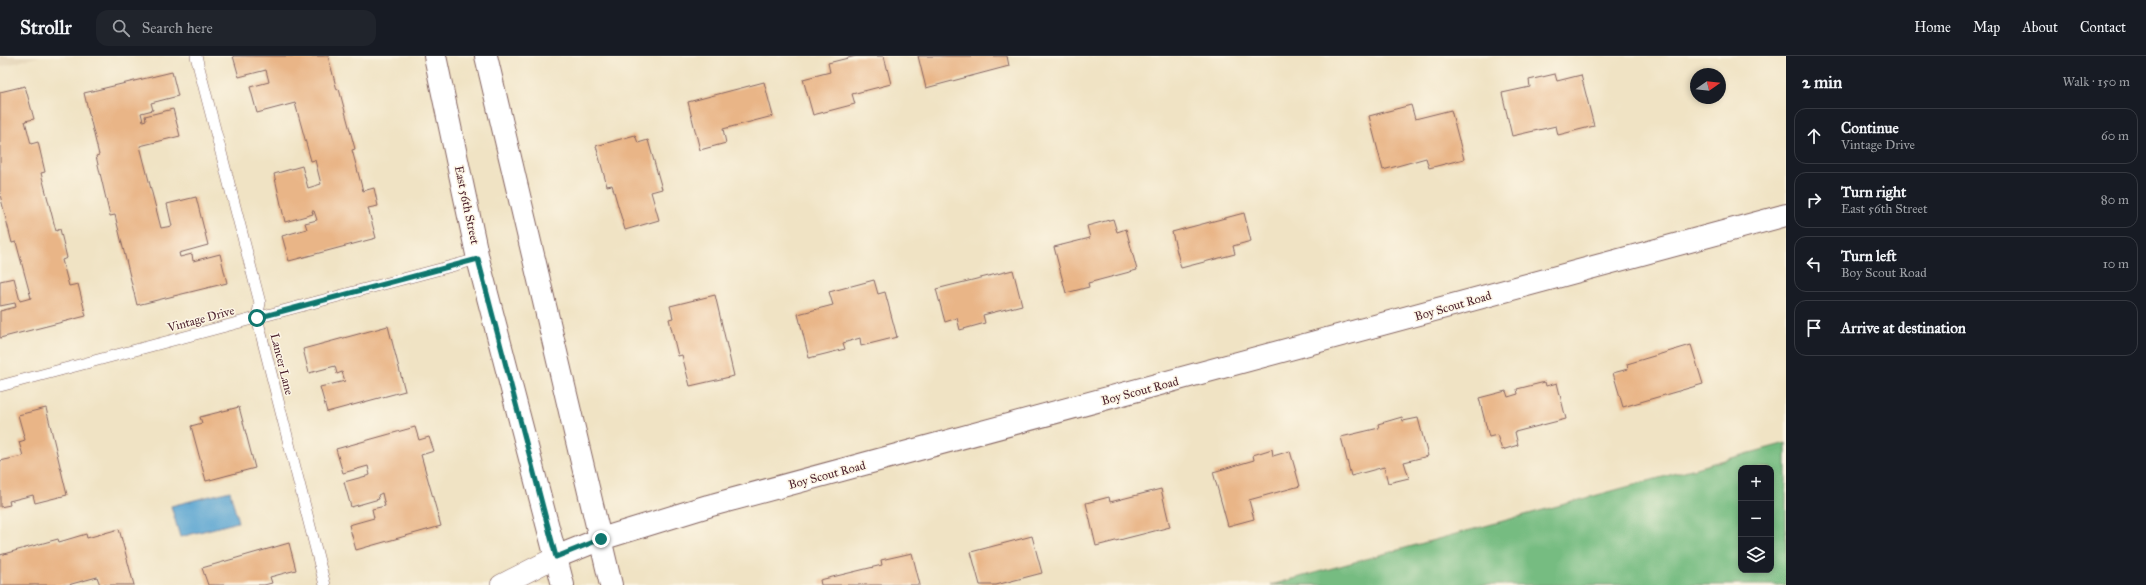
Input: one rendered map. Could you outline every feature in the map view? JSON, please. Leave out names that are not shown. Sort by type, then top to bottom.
[{"type":"street","name":"East 56th Street","points":[[435,56],[478,259],[563,585]]},
{"type":"street","points":[[486,56],[611,585]]},
{"type":"street","name":"Boy Scout Road","points":[[501,585],[556,557],[601,539],[708,506],[1786,216]]},
{"type":"lane","name":"Lancer Lane","points":[[196,56],[260,303],[257,318],[326,585]]},
{"type":"lane","name":"Vintage Drive","points":[[0,386],[478,259]]},
{"type":"shaded area","points":[[0,56],[40,56],[0,67]]},
{"type":"green space","points":[[1786,443],[1786,585],[1271,585]]},
{"type":"water","points":[[230,491],[238,522],[180,537],[171,506]]},
{"type":"building","points":[[233,56],[328,56],[337,90],[339,89],[355,149],[352,150],[363,191],[374,188],[378,206],[368,208],[376,238],[289,261],[282,236],[307,229],[305,223],[317,220],[314,211],[312,211],[313,214],[285,222],[274,174],[302,166],[308,188],[321,184],[315,160],[311,161],[295,103],[257,113],[250,87],[269,82],[266,70],[239,77]]},
{"type":"building","points":[[856,56],[884,56],[891,84],[852,94],[855,104],[813,115],[803,79],[830,72],[828,63]]},
{"type":"building","points":[[918,56],[1007,56],[1009,66],[926,88]]},
{"type":"building","points":[[172,72],[178,96],[151,103],[153,110],[141,113],[143,121],[146,120],[145,116],[173,109],[180,136],[140,146],[161,228],[172,226],[167,204],[196,197],[208,245],[179,253],[180,257],[192,254],[193,261],[220,254],[227,283],[137,305],[115,215],[110,216],[96,156],[99,155],[84,93]]},
{"type":"building","points":[[1555,74],[1557,81],[1581,75],[1594,126],[1558,135],[1556,126],[1512,136],[1502,93],[1530,87],[1529,80]]},
{"type":"building","points":[[764,82],[773,116],[723,129],[726,143],[700,150],[688,102]]},
{"type":"building","points":[[25,86],[34,119],[25,121],[31,144],[38,142],[45,172],[41,173],[56,231],[60,229],[67,258],[62,260],[69,286],[78,284],[86,316],[0,338],[0,311],[16,307],[15,303],[0,306],[0,281],[14,278],[20,301],[31,298],[16,242],[12,243],[0,195],[0,92]]},
{"type":"building","points":[[1411,105],[1415,119],[1451,110],[1464,159],[1429,168],[1426,158],[1383,170],[1369,116]]},
{"type":"building","points":[[635,135],[638,143],[648,140],[662,189],[651,192],[659,220],[625,230],[612,185],[607,186],[596,146]]},
{"type":"building","points":[[1244,213],[1251,241],[1233,246],[1235,254],[1181,268],[1172,232]]},
{"type":"building","points":[[1113,219],[1117,232],[1126,229],[1137,270],[1088,283],[1089,287],[1066,293],[1054,247],[1090,238],[1087,226]]},
{"type":"building","points":[[1013,270],[1022,305],[983,315],[985,323],[960,330],[957,318],[945,322],[936,289]]},
{"type":"building","points":[[874,280],[878,294],[885,292],[897,337],[861,346],[860,338],[843,343],[845,349],[809,358],[798,314],[833,305],[829,292]]},
{"type":"building","points":[[715,295],[734,376],[690,386],[682,355],[678,356],[669,319],[673,318],[670,306]]},
{"type":"building","points":[[388,326],[405,391],[327,412],[320,387],[345,381],[342,372],[337,374],[335,366],[309,373],[303,349]]},
{"type":"building","points":[[1691,345],[1703,384],[1623,407],[1613,373],[1628,369],[1627,364]]},
{"type":"building","points":[[1545,382],[1546,386],[1557,383],[1566,419],[1515,432],[1518,445],[1502,450],[1497,435],[1489,437],[1479,398],[1506,391],[1508,397],[1518,394],[1517,389]]},
{"type":"building","points":[[239,407],[255,468],[206,481],[191,426],[202,423],[200,417]]},
{"type":"building","points":[[46,408],[67,495],[35,503],[33,495],[9,501],[10,505],[0,507],[0,461],[23,456],[19,442],[25,440],[18,415]]},
{"type":"building","points":[[1402,417],[1403,421],[1418,418],[1428,456],[1404,462],[1409,478],[1388,483],[1384,467],[1351,476],[1341,437],[1379,428],[1378,424]]},
{"type":"building","points":[[415,427],[419,440],[429,437],[434,451],[421,455],[441,526],[356,550],[349,525],[374,518],[372,509],[385,506],[382,493],[378,495],[379,499],[351,507],[344,482],[370,475],[368,466],[343,473],[336,449]]},
{"type":"building","points":[[1272,449],[1273,456],[1290,451],[1300,486],[1249,500],[1254,519],[1228,526],[1213,472],[1254,460],[1253,455]]},
{"type":"building","points":[[1161,489],[1170,527],[1096,546],[1086,503],[1109,497],[1110,502]]},
{"type":"building","points":[[119,529],[134,585],[100,585],[97,577],[68,585],[0,585],[0,555],[58,539],[59,542],[86,534],[87,538]]},
{"type":"building","points":[[1032,536],[1042,573],[996,585],[980,585],[971,552]]},
{"type":"building","points":[[289,543],[296,570],[270,577],[272,583],[264,585],[208,585],[202,568]]},
{"type":"building","points":[[912,553],[920,585],[821,585],[820,580],[882,565],[881,560]]},
{"type":"route","points":[[257,318],[478,259],[556,557],[601,539]]}]
